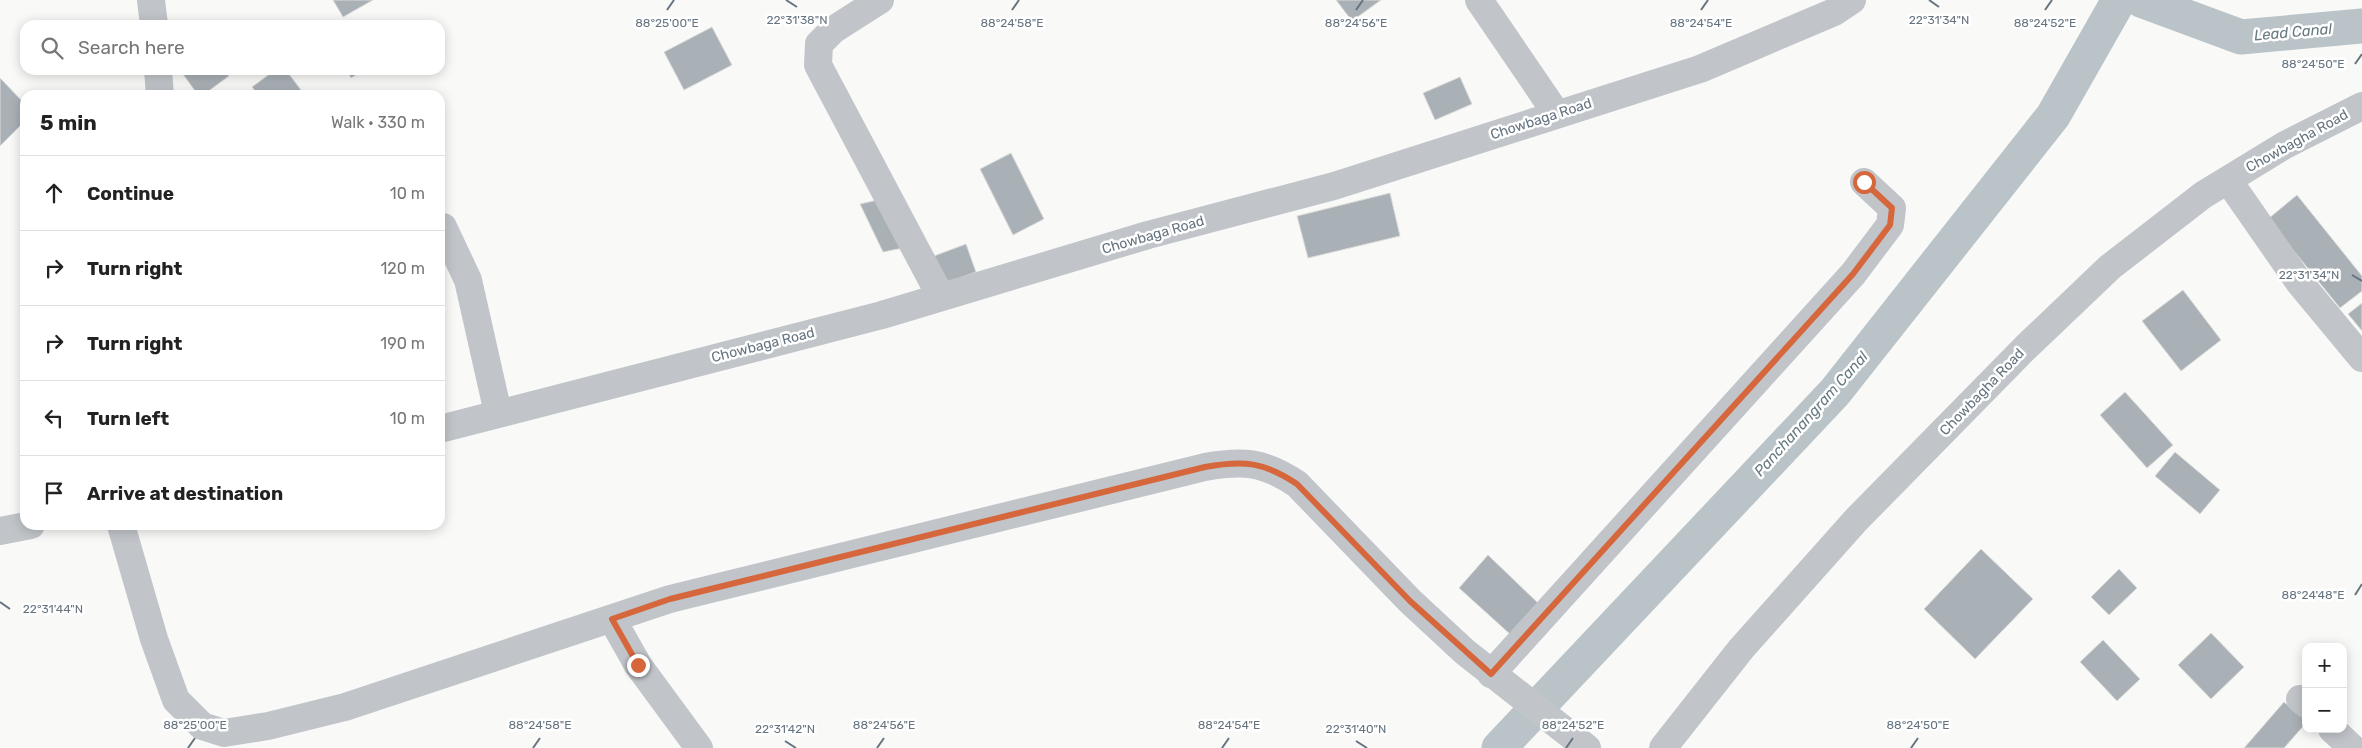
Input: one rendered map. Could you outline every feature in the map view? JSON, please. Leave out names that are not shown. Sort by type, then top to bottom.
[{"type":"street","points":[[151,0],[153,20]]},
{"type":"street","points":[[880,0],[833,30],[819,44],[818,65],[941,297]]},
{"type":"street","points":[[1479,0],[1556,114]]},
{"type":"street","name":"Chowbaga Road","points":[[445,428],[882,315],[1148,235],[1334,186],[1700,69],[1834,12],[1852,0]]},
{"type":"street","points":[[158,75],[160,90]]},
{"type":"street","name":"Chowbagha Road","points":[[1663,748],[1741,649],[1856,520],[2026,347],[2110,267],[2203,195],[2285,145],[2362,106]]},
{"type":"street","points":[[2228,180],[2299,282],[2362,358]]},
{"type":"street","points":[[1500,681],[1853,274],[1890,225],[1892,208],[1864,182]]},
{"type":"street","points":[[445,228],[468,280],[498,413]]},
{"type":"street","points":[[123,530],[154,639],[176,700],[202,726],[224,733],[268,726],[345,708],[670,599],[1167,477],[1228,463],[1248,462],[1278,472],[1297,484],[1410,601],[1500,681],[1586,748]]},
{"type":"street","points":[[0,532],[20,527]]},
{"type":"street","points":[[612,619],[638,665],[699,748]]},
{"type":"street","points":[[2336,733],[2352,748]]},
{"type":"building","points":[[333,0],[373,0],[343,17]]},
{"type":"building","points":[[1336,0],[1381,0],[1352,21]]},
{"type":"building","points":[[712,27],[732,65],[684,90],[664,52]]},
{"type":"building","points":[[184,75],[229,76],[210,90],[194,90]]},
{"type":"building","points":[[268,75],[290,75],[301,90],[254,90],[252,87]]},
{"type":"building","points":[[1460,77],[1472,104],[1435,120],[1423,93]]},
{"type":"building","points":[[0,78],[20,99],[20,126],[0,146]]},
{"type":"building","points":[[1011,153],[1044,219],[1013,235],[980,169]]},
{"type":"building","points":[[1390,193],[1400,236],[1308,258],[1297,216]]},
{"type":"building","points":[[2297,195],[2362,276],[2362,291],[2340,308],[2268,219]]},
{"type":"building","points":[[882,199],[903,248],[883,252],[860,204]]},
{"type":"building","points":[[966,244],[976,272],[945,283],[934,256]]},
{"type":"building","points":[[2183,290],[2221,340],[2181,371],[2142,321]]},
{"type":"building","points":[[2362,303],[2362,331],[2348,314]]},
{"type":"building","points":[[2125,392],[2173,445],[2147,468],[2100,415]]},
{"type":"building","points":[[2175,452],[2220,490],[2200,514],[2155,476]]},
{"type":"building","points":[[1981,549],[2033,599],[1975,659],[1924,609]]},
{"type":"building","points":[[1488,555],[1539,604],[1511,635],[1459,588]]},
{"type":"building","points":[[2119,569],[2137,588],[2109,615],[2091,597]]},
{"type":"building","points":[[2211,633],[2244,667],[2211,699],[2178,665]]},
{"type":"building","points":[[2103,640],[2140,679],[2117,701],[2080,662]]},
{"type":"building","points":[[2284,702],[2302,717],[2302,728],[2284,748],[2244,748]]},
{"type":"waterway","name":"Panchanangram Canal","points":[[1499,748],[1835,392],[2053,116],[2119,0]]},
{"type":"waterway","name":"Lead Canal","points":[[2141,0],[2241,37],[2362,26]]},
{"type":"route","points":[[638,665],[612,619],[670,599],[1205,467],[1248,462],[1262,465],[1278,472],[1297,484],[1410,601],[1491,674],[1853,274],[1890,225],[1892,208],[1864,182]]}]
